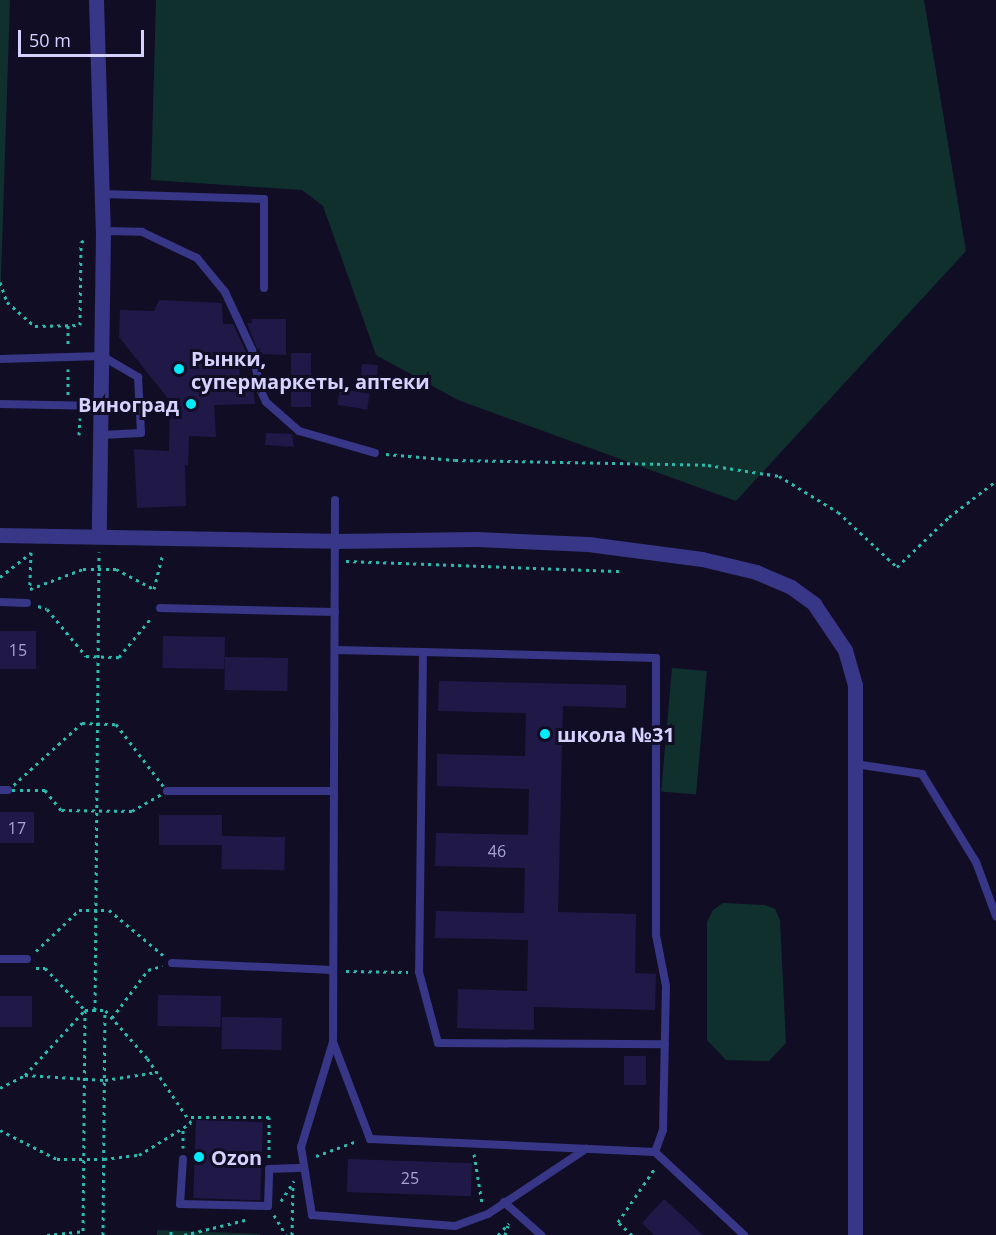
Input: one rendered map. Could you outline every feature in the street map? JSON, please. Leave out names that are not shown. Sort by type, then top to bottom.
[{"type":"street","points":[[96,0],[103,231],[99,535]]},
{"type":"street","points":[[0,535],[335,541],[476,538],[588,544],[702,559],[756,572],[791,587],[814,604],[845,650],[855,685],[855,1235]]},
{"type":"lane","points":[[102,194],[264,199],[264,288]]},
{"type":"lane","points":[[103,231],[142,232],[197,258],[225,292],[252,350],[260,389],[266,402],[299,431],[375,453]]},
{"type":"lane","points":[[0,359],[102,356],[138,377],[141,433],[100,435]]},
{"type":"lane","points":[[0,404],[101,406]]},
{"type":"lane","points":[[335,500],[333,1042],[301,1147],[312,1215],[455,1226],[488,1214],[586,1149]]},
{"type":"lane","points":[[0,602],[27,603]]},
{"type":"lane","points":[[160,608],[335,612]]},
{"type":"lane","points":[[335,650],[656,658],[656,935],[666,986],[663,1130],[658,1155]]},
{"type":"lane","points":[[423,652],[419,972],[438,1043],[665,1044]]},
{"type":"lane","points":[[855,764],[922,774],[976,862],[996,916]]},
{"type":"lane","points":[[167,791],[334,791]]},
{"type":"lane","points":[[0,959],[27,959]]},
{"type":"lane","points":[[172,963],[333,970]]},
{"type":"lane","points":[[333,1042],[370,1139],[586,1149],[658,1155],[744,1235]]},
{"type":"lane","points":[[183,1159],[180,1204],[268,1206],[269,1169],[304,1168]]},
{"type":"lane","points":[[504,1202],[541,1235]]},
{"type":"path","points":[[0,282],[5,297],[35,326],[80,325],[81,242],[103,231]]},
{"type":"path","points":[[0,297],[5,297]]},
{"type":"path","points":[[375,453],[466,460],[708,465],[779,476],[838,512],[897,567],[949,517],[996,481]]},
{"type":"path","points":[[32,535],[30,589],[27,603],[47,609],[86,656],[98,657],[119,657],[160,608],[154,589],[167,537]]},
{"type":"path","points":[[95,1010],[99,535]]},
{"type":"path","points":[[0,577],[31,553]]},
{"type":"path","points":[[341,561],[623,571]]},
{"type":"path","points":[[30,589],[83,569],[116,569],[154,589]]},
{"type":"path","points":[[82,723],[117,724],[167,791],[132,811],[61,810],[45,790],[4,790],[82,723]]},
{"type":"path","points":[[47,1235],[83,1233],[85,1010],[45,968],[26,968],[27,959],[79,910],[110,910],[172,963]]},
{"type":"path","points":[[112,1018],[148,970],[172,963]]},
{"type":"path","points":[[333,970],[419,972]]},
{"type":"path","points":[[0,1088],[25,1075],[85,1010],[105,1010],[157,1072],[191,1118]]},
{"type":"path","points":[[103,1235],[105,1010]]},
{"type":"path","points":[[25,1075],[105,1080],[157,1072]]},
{"type":"path","points":[[191,1118],[269,1117],[269,1169]]},
{"type":"path","points":[[0,1130],[57,1159],[104,1159],[139,1155],[191,1122],[191,1118]]},
{"type":"path","points":[[183,1127],[183,1159]]},
{"type":"path","points":[[470,1144],[479,1166],[478,1196],[488,1214]]},
{"type":"path","points":[[632,1235],[618,1222],[658,1155]]},
{"type":"path","points":[[292,1235],[293,1183]]},
{"type":"path","points":[[274,1213],[286,1235]]},
{"type":"path","points":[[505,1235],[508,1224]]},
{"type":"green space","points":[[0,0],[10,0],[0,308]]},
{"type":"green space","points":[[156,0],[924,0],[966,251],[736,501],[458,400],[376,355],[323,206],[302,190],[151,180]]},
{"type":"green space","points":[[672,668],[707,671],[696,795],[661,792]]},
{"type":"green space","points":[[723,903],[765,905],[775,909],[780,920],[786,1043],[769,1061],[726,1060],[707,1040],[707,922],[713,910]]},
{"type":"green space","points":[[157,1230],[260,1234],[260,1235],[157,1235]]},
{"type":"building","name":"Рынки, супермаркеты, аптеки","points":[[159,300],[222,303],[223,324],[233,324],[246,352],[239,354],[240,388],[253,388],[255,404],[214,405],[216,437],[189,436],[188,465],[185,465],[186,506],[137,508],[134,449],[169,451],[170,401],[119,337],[120,310],[154,311]]},
{"type":"building","points":[[252,319],[286,319],[286,355],[259,354],[247,323],[252,323]]},
{"type":"building","points":[[291,353],[311,353],[311,407],[291,407]]},
{"type":"building","points":[[362,364],[378,365],[376,390],[360,389]]},
{"type":"building","points":[[340,389],[370,394],[367,409],[337,405]]},
{"type":"building","points":[[266,433],[292,434],[294,447],[265,445]]},
{"type":"building","points":[[0,631],[36,631],[36,669],[0,669]]},
{"type":"building","points":[[163,636],[225,637],[224,669],[162,668]]},
{"type":"building","points":[[225,657],[288,658],[287,691],[224,690]]},
{"type":"building","points":[[439,681],[626,685],[626,708],[563,706],[558,912],[636,914],[635,973],[656,974],[655,1010],[534,1007],[534,1030],[457,1028],[458,989],[527,991],[528,940],[435,938],[436,911],[524,913],[525,868],[435,866],[436,833],[528,835],[529,789],[437,786],[437,754],[525,756],[526,713],[438,711]]},
{"type":"building","points":[[0,812],[34,812],[34,843],[0,843]]},
{"type":"building","points":[[159,815],[222,815],[222,845],[159,845]]},
{"type":"building","points":[[222,836],[285,837],[284,870],[221,869]]},
{"type":"building","points":[[158,995],[221,996],[220,1027],[157,1026]]},
{"type":"building","points":[[0,996],[32,996],[32,1027],[0,1027]]},
{"type":"building","points":[[222,1017],[282,1018],[281,1050],[221,1049]]},
{"type":"building","points":[[624,1056],[646,1056],[646,1085],[624,1085]]},
{"type":"building","points":[[196,1120],[263,1122],[260,1200],[193,1198]]},
{"type":"building","points":[[348,1159],[472,1163],[471,1196],[347,1192]]},
{"type":"building","points":[[664,1199],[703,1235],[654,1235],[642,1223]]},
{"type":"place","name":"Рынки, супермаркеты, аптеки","points":[[179,369]]},
{"type":"place","name":"Виноград","points":[[191,404]]},
{"type":"place","name":"школа №31","points":[[545,734]]},
{"type":"place","name":"Ozon","points":[[199,1157]]}]
